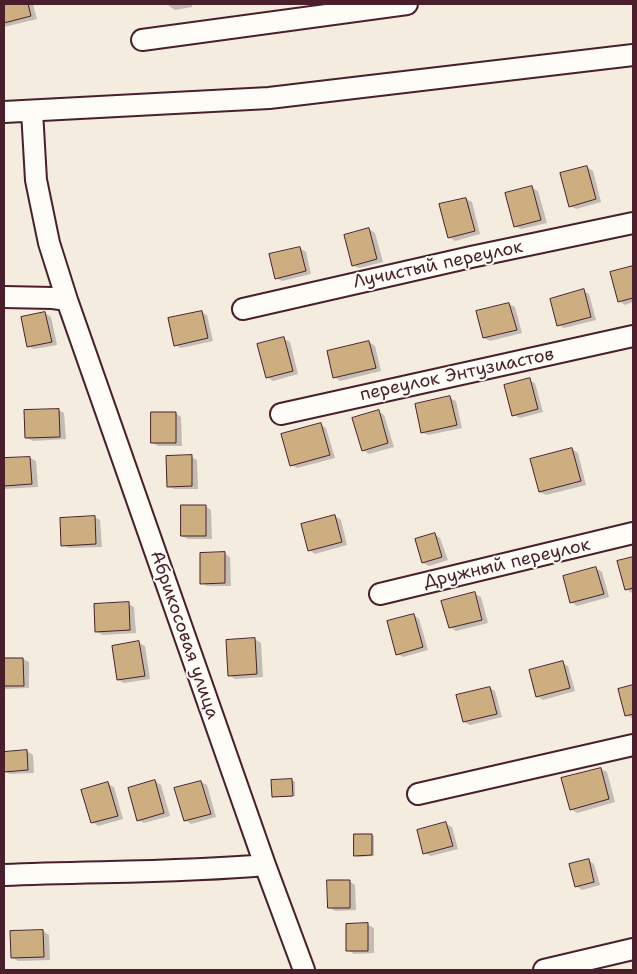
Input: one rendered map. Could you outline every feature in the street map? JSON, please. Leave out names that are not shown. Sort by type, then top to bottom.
[{"type":"street","points":[[142,40],[407,4]]},
{"type":"street","points":[[4,112],[270,98],[633,55]]},
{"type":"street","name":"Абрикосовая улица","points":[[32,111],[36,180],[49,243],[67,300],[265,865],[304,970]]},
{"type":"street","name":"Лучистый переулок","points":[[243,309],[471,257],[633,223]]},
{"type":"street","points":[[4,297],[67,300]]},
{"type":"street","name":"переулок Энтузиастов","points":[[281,414],[633,336]]},
{"type":"street","name":"Дружный переулок","points":[[380,594],[633,533]]},
{"type":"street","points":[[418,794],[633,745]]},
{"type":"street","points":[[4,875],[209,870],[265,865]]},
{"type":"street","points":[[544,970],[633,949]]},
{"type":"building","points":[[4,4],[28,4],[31,16],[4,23]]},
{"type":"building","points":[[587,166],[596,199],[569,207],[560,173]]},
{"type":"building","points":[[532,186],[541,220],[514,227],[505,193]]},
{"type":"building","points":[[466,198],[475,231],[448,238],[439,204]]},
{"type":"building","points":[[369,228],[377,259],[352,266],[344,235]]},
{"type":"building","points":[[300,247],[306,271],[275,279],[269,254]]},
{"type":"building","points":[[633,266],[633,298],[618,302],[610,272]]},
{"type":"building","points":[[584,289],[591,317],[557,326],[550,299]]},
{"type":"building","points":[[509,303],[517,330],[483,338],[476,311]]},
{"type":"building","points":[[202,311],[208,338],[174,346],[168,318]]},
{"type":"building","points":[[45,312],[52,342],[27,347],[21,317]]},
{"type":"building","points":[[284,337],[293,371],[266,378],[257,344]]},
{"type":"building","points":[[369,341],[376,368],[333,378],[327,351]]},
{"type":"building","points":[[530,378],[538,409],[512,416],[504,385]]},
{"type":"building","points":[[450,396],[457,425],[421,433],[415,404]]},
{"type":"building","points":[[59,409],[60,437],[25,438],[24,410]]},
{"type":"building","points":[[379,410],[388,443],[362,451],[352,418]]},
{"type":"building","points":[[151,412],[176,412],[176,443],[151,443]]},
{"type":"building","points":[[321,423],[330,455],[290,466],[281,434]]},
{"type":"building","points":[[572,448],[581,481],[539,492],[530,459]]},
{"type":"building","points":[[192,455],[192,486],[167,487],[166,456]]},
{"type":"building","points":[[30,457],[32,484],[4,486],[4,458]]},
{"type":"building","points":[[181,505],[206,505],[206,536],[181,536]]},
{"type":"building","points":[[335,515],[342,542],[308,551],[301,524]]},
{"type":"building","points":[[95,516],[96,544],[61,546],[60,518]]},
{"type":"building","points":[[435,533],[442,557],[422,563],[415,539]]},
{"type":"building","points":[[225,552],[225,583],[200,584],[200,553]]},
{"type":"building","points":[[633,557],[633,588],[625,590],[617,561]]},
{"type":"building","points":[[596,567],[604,594],[570,603],[563,576]]},
{"type":"building","points":[[475,592],[482,620],[449,628],[441,601]]},
{"type":"building","points":[[129,602],[130,630],[95,632],[94,604]]},
{"type":"building","points":[[414,614],[423,647],[396,655],[387,621]]},
{"type":"building","points":[[255,638],[257,674],[228,676],[226,640]]},
{"type":"building","points":[[139,641],[145,676],[117,680],[112,646]]},
{"type":"building","points":[[4,658],[23,658],[24,686],[4,686]]},
{"type":"building","points":[[563,661],[570,688],[536,697],[529,670]]},
{"type":"building","points":[[633,685],[633,714],[625,716],[618,689]]},
{"type":"building","points":[[490,687],[497,714],[463,722],[456,695]]},
{"type":"building","points":[[27,750],[28,770],[4,772],[4,752]]},
{"type":"building","points":[[601,768],[609,799],[570,810],[561,778]]},
{"type":"building","points":[[292,779],[293,796],[272,797],[271,780]]},
{"type":"building","points":[[155,780],[164,813],[137,821],[128,788]]},
{"type":"building","points":[[201,781],[211,814],[184,821],[174,788]]},
{"type":"building","points":[[108,782],[118,816],[91,823],[81,790]]},
{"type":"building","points":[[446,822],[453,846],[423,854],[417,830]]},
{"type":"building","points":[[354,834],[372,834],[372,855],[354,856]]},
{"type":"building","points":[[589,859],[594,882],[575,887],[569,864]]},
{"type":"building","points":[[327,880],[350,880],[350,908],[328,908]]},
{"type":"building","points":[[368,923],[368,951],[346,951],[346,924]]},
{"type":"building","points":[[43,930],[44,957],[11,958],[10,931]]}]
